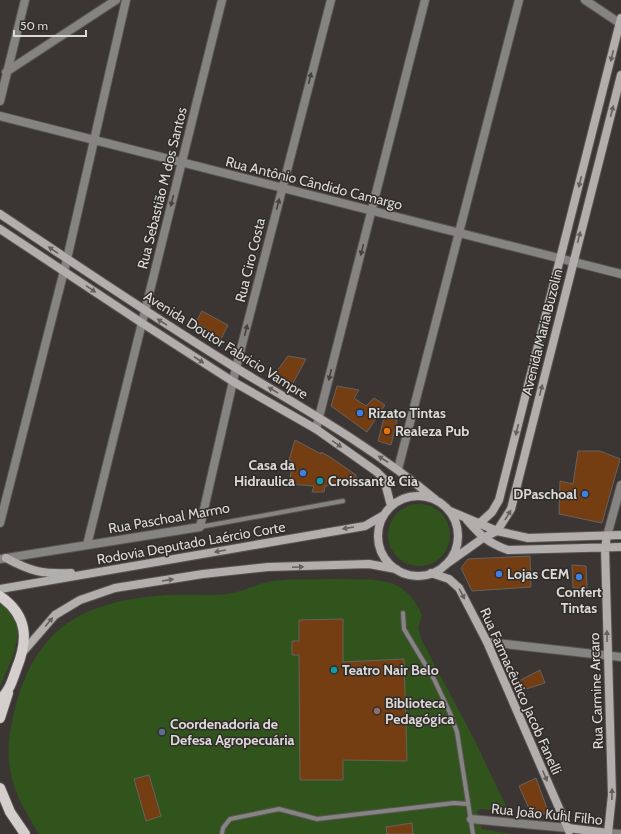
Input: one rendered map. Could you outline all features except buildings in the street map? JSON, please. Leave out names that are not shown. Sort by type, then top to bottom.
[{"type":"main road","name":"Avenida Maria Buzolin","points":[[480,523],[492,512],[499,500],[621,22]]},
{"type":"main road","name":"Avenida Maria Buzolin","points":[[445,565],[483,538],[497,531],[511,510],[621,75]]},
{"type":"main road","name":"Avenida Doutor Fabricio Vampre","points":[[0,214],[145,311],[236,368],[319,417],[398,469],[436,500]]},
{"type":"main road","name":"Avenida Doutor Fabricio Vampre","points":[[0,229],[232,381],[316,430],[377,472],[384,479],[391,506]]},
{"type":"main road","points":[[396,569],[384,556],[378,538],[379,527],[384,515],[391,506],[412,496],[424,496],[436,500],[450,511],[467,519],[497,531],[528,538],[621,535]]},
{"type":"main road","points":[[23,652],[55,615],[80,600],[115,588],[203,574],[268,567],[369,564],[396,569],[407,574],[419,575],[431,573],[445,565],[453,556],[457,545],[458,533],[456,522],[450,511]]},
{"type":"main road","name":"Rodovia Deputado Laércio Corte","points":[[0,589],[108,572],[365,526],[384,515]]},
{"type":"main road","points":[[467,519],[483,538],[493,545],[508,550],[621,547]]},
{"type":"main road","name":"Rua Carmine Arcaro","points":[[607,536],[607,656],[612,795],[608,833]]},
{"type":"main road","points":[[3,558],[28,570],[48,574],[108,572]]},
{"type":"main road","name":"Rua Farmacêutico Jacob Fanelli","points":[[431,573],[449,579],[459,588],[487,642],[569,831]]},
{"type":"main road","points":[[0,596],[11,604],[18,615],[23,626],[25,640],[23,652],[8,691],[0,718]]},
{"type":"main road","points":[[0,700],[8,691]]},
{"type":"main road","points":[[0,788],[10,812],[25,834]]},
{"type":"main road","name":"Rua João Kuhl Filho","points":[[569,831],[608,833]]},
{"type":"street","points":[[0,101],[25,0]]},
{"type":"street","points":[[6,72],[116,0]]},
{"type":"street","points":[[0,523],[67,259],[126,0]]},
{"type":"street","name":"Rua Sebastião M dos Santos","points":[[87,545],[222,0]]},
{"type":"street","name":"Rua Ciro Costa","points":[[200,527],[232,381],[331,0]]},
{"type":"street","points":[[316,430],[372,212],[424,0]]},
{"type":"street","points":[[398,469],[460,234],[519,0]]},
{"type":"street","points":[[585,0],[621,22]]},
{"type":"street","name":"Rua Antônio Cândido Camargo","points":[[0,116],[372,212],[621,274]]},
{"type":"street","points":[[607,536],[621,485]]},
{"type":"street","name":"Rua Paschoal Marmo","points":[[3,558],[200,527]]},
{"type":"street","points":[[487,642],[621,657]]},
{"type":"street","name":"Rua João Kuhl Filho","points":[[471,819],[569,831]]},
{"type":"street","name":"Rua João Kuhl Filho","points":[[608,833],[620,834]]},
{"type":"lane","name":"Rua Paschoal Marmo","points":[[200,527],[343,501]]},
{"type":"lane","points":[[403,613],[404,629],[434,679],[457,732],[473,834]]},
{"type":"lane","points":[[222,834],[223,828],[230,819],[279,809],[317,818],[454,803],[468,804]]},
{"type":"green space","points":[[419,504],[431,507],[441,513],[447,523],[450,535],[447,547],[441,557],[431,563],[419,566],[407,563],[397,557],[391,547],[388,535],[391,523],[397,513],[407,507]]},
{"type":"green space","points":[[364,579],[387,582],[406,592],[415,602],[422,615],[418,628],[422,641],[474,739],[506,806],[504,811],[480,809],[477,812],[482,829],[512,834],[39,834],[15,787],[9,758],[9,742],[16,705],[26,677],[38,654],[53,635],[71,621],[91,610],[114,603],[140,598],[169,595],[227,594],[238,592],[263,583],[276,581]]},
{"type":"green space","points":[[0,603],[10,612],[15,622],[17,632],[14,654],[0,687]]},
{"type":"place","name":"Rizato Tintas","points":[[360,413]]},
{"type":"place","name":"Realeza Pub","points":[[387,431]]},
{"type":"place","name":"Casa da Hidraulica","points":[[303,473]]},
{"type":"place","name":"Croissant & Cia","points":[[320,481]]},
{"type":"place","name":"DPaschoal","points":[[585,494]]},
{"type":"place","name":"Lojas CEM","points":[[499,574]]},
{"type":"place","name":"Confert Tintas","points":[[579,577]]},
{"type":"place","name":"Teatro Nair Belo","points":[[334,670]]},
{"type":"place","name":"Biblioteca Pedagógica","points":[[377,711]]},
{"type":"place","name":"Coordenadoria de Defesa Agropecuária","points":[[162,732]]}]
